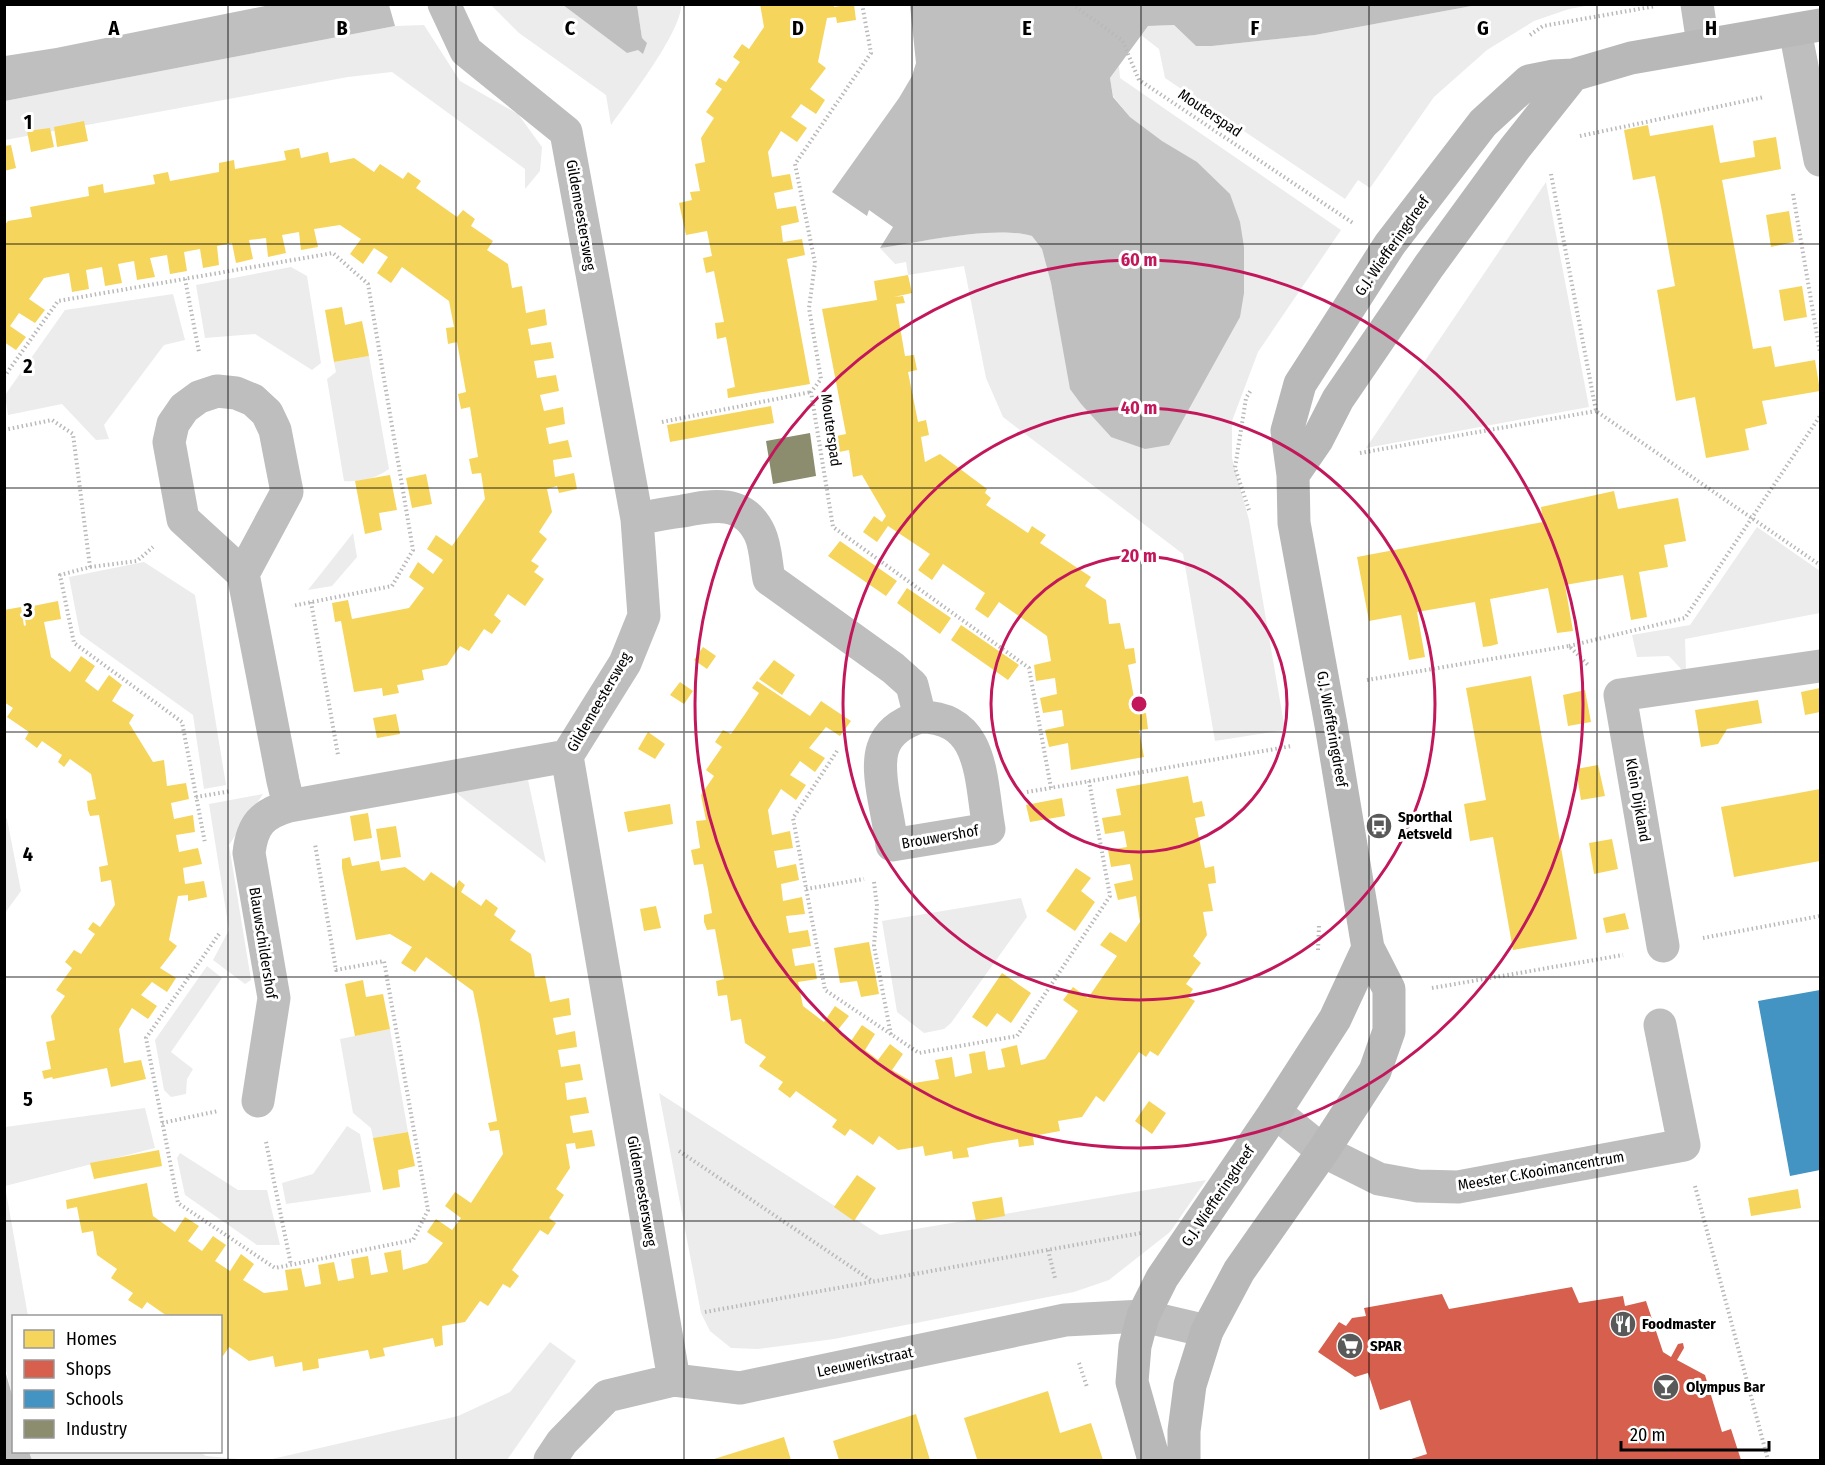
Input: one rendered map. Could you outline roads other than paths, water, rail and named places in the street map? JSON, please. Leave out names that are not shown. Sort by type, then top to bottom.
[{"type":"street","name":"Gildemeestersweg","points":[[444,4],[466,51],[566,132],[637,519],[644,616],[625,663],[567,756],[674,1380]]},
{"type":"street","points":[[1697,4],[1702,44]]},
{"type":"street","points":[[1808,28],[1808,89],[1821,160]]},
{"type":"street","name":"G.J. Wiefferingdreef","points":[[1184,1461],[1184,1431],[1190,1385],[1207,1331],[1239,1272],[1375,1071],[1389,1031],[1389,989],[1368,948],[1331,725],[1294,523],[1293,475],[1287,431],[1300,384],[1390,244],[1483,123],[1529,81],[1573,75],[1631,58],[1702,44],[1808,28]]},
{"type":"street","points":[[1293,475],[1317,440],[1338,399],[1429,266],[1515,148],[1573,75]]},
{"type":"street","points":[[243,574],[287,492],[275,430],[267,413],[253,400],[236,393],[218,391],[199,397],[184,408],[174,424],[169,442],[183,519],[243,574],[289,806]]},
{"type":"street","points":[[637,519],[715,505],[730,507],[743,513],[754,523],[761,536],[769,579],[893,668],[912,685],[920,717]]},
{"type":"street","name":"Klein Dijkland","points":[[1663,946],[1620,695],[1821,666]]},
{"type":"street","name":"Brouwershof","points":[[920,717],[935,717],[950,721],[962,730],[972,743],[977,757],[989,829],[892,845],[879,774],[879,759],[884,744],[893,731],[905,722],[920,717]]},
{"type":"street","name":"Blauwschildershof","points":[[258,1101],[274,998],[249,853],[250,839],[257,825],[267,814],[289,806],[567,756]]},
{"type":"street","name":"G.J. Wiefferingdreef","points":[[1154,1461],[1132,1382],[1135,1346],[1143,1316],[1162,1278],[1335,1019],[1368,948]]},
{"type":"street","name":"Meester C.Kooimancentrum","points":[[1275,1112],[1323,1151],[1379,1179],[1418,1186],[1458,1187],[1684,1145],[1660,1025]]},
{"type":"street","name":"Leeuwerikstraat","points":[[550,1461],[562,1442],[607,1396],[674,1380],[740,1388],[1065,1320],[1143,1316],[1207,1331]]},
{"type":"place","name":"Sporthal Aetsveld","points":[[1379,826]]},
{"type":"place","name":"Foodmaster","points":[[1623,1324]]},
{"type":"place","name":"SPAR","points":[[1350,1346]]},
{"type":"place","name":"Olympus Bar","points":[[1666,1387]]}]
